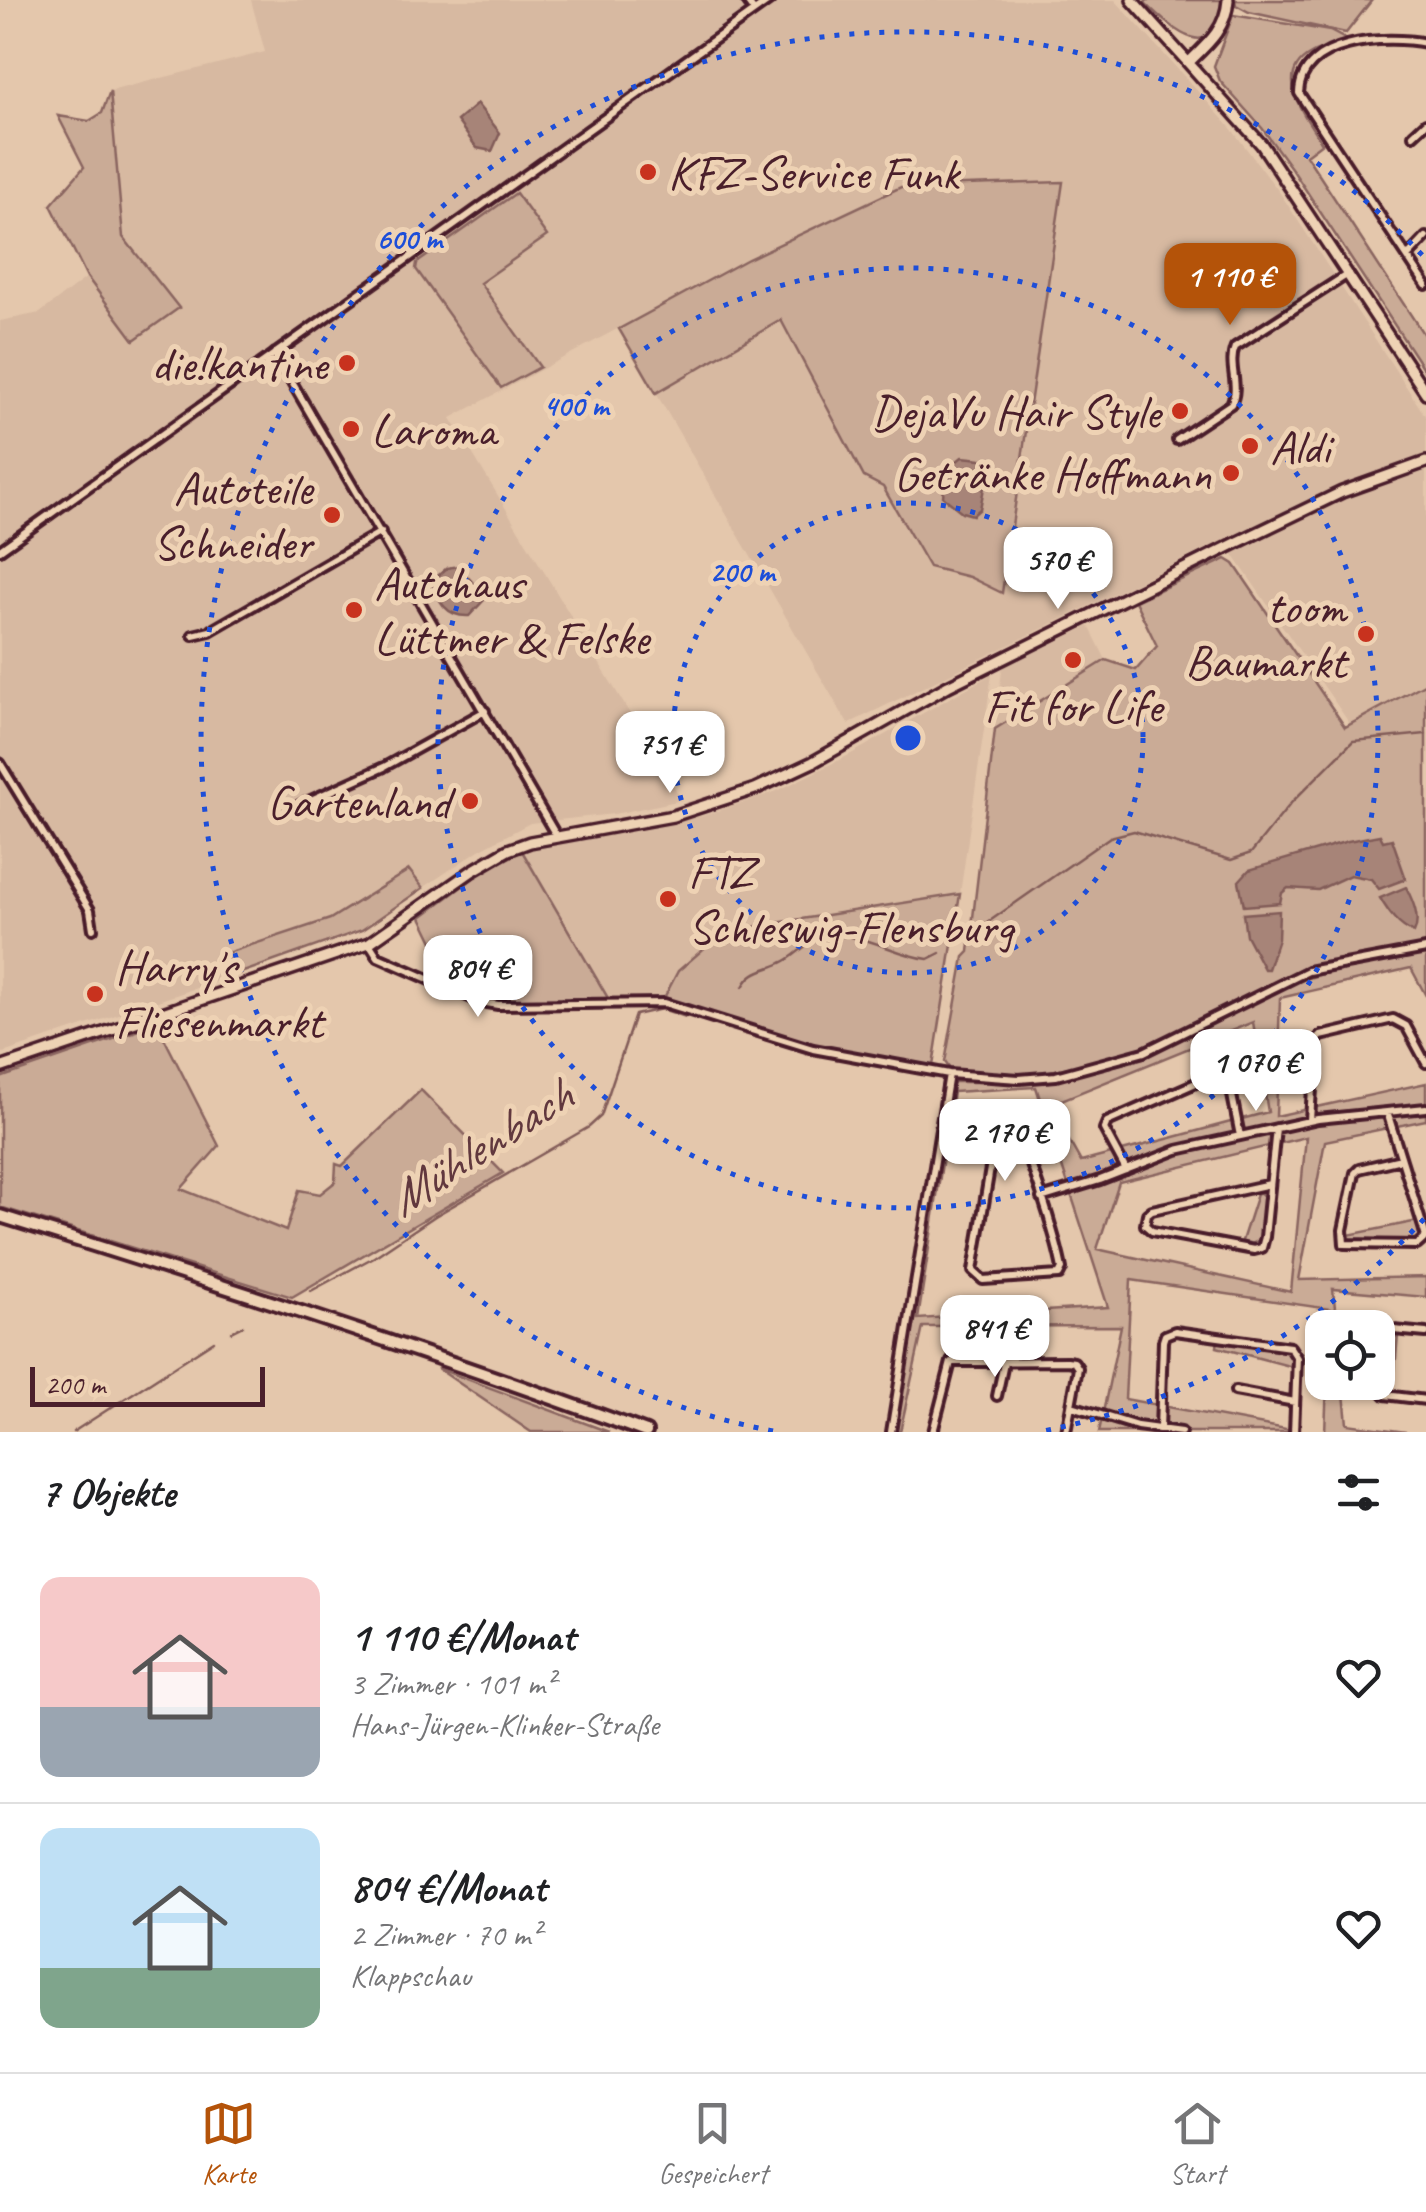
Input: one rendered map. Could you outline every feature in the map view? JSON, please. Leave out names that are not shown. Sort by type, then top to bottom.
[{"type":"main road","points":[[0,1216],[408,1348],[646,1432]]},
{"type":"street","points":[[746,0],[754,11]]},
{"type":"street","points":[[0,550],[770,0]]},
{"type":"street","points":[[1132,0],[1262,145],[1426,393]]},
{"type":"street","points":[[1190,62],[1217,34],[1228,12],[1228,0]]},
{"type":"street","points":[[1426,43],[1390,39],[1336,50],[1310,63],[1300,81],[1300,93],[1426,286]]},
{"type":"street","points":[[1414,135],[1426,123]]},
{"type":"street","points":[[1408,256],[1426,237]]},
{"type":"street","points":[[1178,440],[1231,404],[1236,395],[1234,347],[1350,274]]},
{"type":"street","points":[[276,353],[557,837]]},
{"type":"street","points":[[0,1068],[369,943],[494,857],[530,842],[673,816],[755,789],[813,762],[948,686],[1236,543],[1356,486],[1426,462]]},
{"type":"street","points":[[193,635],[210,631],[381,532]]},
{"type":"street","points":[[300,805],[384,766],[485,711]]},
{"type":"street","points":[[0,763],[90,910],[93,929]]},
{"type":"street","points":[[369,943],[378,957],[481,1002],[664,1003],[813,1049],[944,1073],[1019,1079],[1100,1066],[1178,1037],[1308,971],[1426,949]]},
{"type":"street","points":[[1310,1120],[1315,1042],[1321,1036],[1393,1019],[1401,1021],[1426,1063]]},
{"type":"street","points":[[890,1432],[944,1073]]},
{"type":"street","points":[[1126,1170],[1107,1137],[1107,1122],[1214,1075],[1224,1077],[1231,1090],[1240,1136]]},
{"type":"street","points":[[1041,1198],[1177,1150],[1310,1120],[1426,1108]]},
{"type":"street","points":[[1387,1112],[1426,1237],[1423,1242],[1400,1245],[1344,1244],[1355,1173],[1401,1158]]},
{"type":"street","points":[[1010,1125],[1019,1134],[1041,1198],[1060,1256],[1062,1270],[1058,1275],[983,1280],[976,1276],[973,1271],[978,1234],[1000,1127],[1010,1125]]},
{"type":"street","points":[[1270,1184],[1152,1210],[1145,1225],[1152,1231],[1254,1250],[1262,1248],[1270,1184],[1276,1128]]},
{"type":"street","points":[[1395,1329],[1426,1333]]},
{"type":"street","points":[[1160,1429],[1163,1341],[1165,1335],[1175,1330],[1290,1347],[1297,1358],[1294,1432]]},
{"type":"street","points":[[933,1432],[951,1362],[1074,1362],[1078,1368],[1066,1432]]},
{"type":"street","points":[[997,1396],[1004,1362]]},
{"type":"street","points":[[1235,1390],[1295,1402]]},
{"type":"street","points":[[1395,1396],[1426,1400]]},
{"type":"street","points":[[1072,1406],[1137,1426],[1181,1432]]},
{"type":"shaded area","points":[[251,0],[1115,0],[1230,127],[1280,193],[1426,417],[1426,683],[1350,724],[1223,540],[848,724],[656,393],[781,319],[864,477],[883,487],[927,565],[1063,182],[901,187],[748,259],[451,418],[682,800],[614,814],[530,823],[479,850],[423,888],[409,870],[330,919],[225,954],[235,975],[0,1054],[0,321],[40,313],[87,277],[134,340],[178,307],[123,237],[110,91],[265,52]]},
{"type":"shaded area","points":[[1223,0],[1211,33],[1192,38],[1168,24],[1145,3]]},
{"type":"shaded area","points":[[1235,0],[1372,0],[1346,33],[1249,12],[1236,5]]},
{"type":"shaded area","points":[[1233,15],[1330,31],[1349,41],[1311,54],[1294,73],[1296,97],[1322,143],[1306,155],[1426,338],[1426,373],[1294,172],[1220,81],[1214,66]]},
{"type":"shaded area","points":[[110,91],[123,237],[179,308],[134,340],[87,277],[51,205],[84,167],[58,116],[89,121],[102,113]]},
{"type":"shaded area","points":[[477,104],[500,133],[492,151],[477,148],[457,121]]},
{"type":"shaded area","points":[[1063,182],[1002,593],[969,577],[929,567],[883,487],[864,477],[781,320],[656,393],[619,329],[748,259],[901,187]]},
{"type":"shaded area","points":[[516,193],[547,236],[480,283],[540,367],[501,388],[416,269],[417,263]]},
{"type":"shaded area","points":[[962,457],[981,459],[988,466],[980,509],[973,515],[962,512],[943,497],[945,471]]},
{"type":"shaded area","points":[[1226,559],[1234,564],[1345,727],[1426,683],[1426,944],[1304,967],[1201,1021],[1123,1055],[1042,1073],[950,1069],[945,1062],[964,957],[969,952],[995,729],[1106,660],[1136,670],[1157,646],[1135,601]]},
{"type":"shaded area","points":[[458,566],[484,595],[469,616],[454,614],[444,606],[432,581],[447,568]]},
{"type":"shaded area","points":[[1089,626],[1106,660],[995,729],[1002,670],[1006,665]]},
{"type":"shaded area","points":[[992,674],[960,894],[757,926],[678,971],[664,998],[608,998],[522,851],[556,841],[628,833],[702,816],[777,791]]},
{"type":"shaded area","points":[[1380,835],[1383,841],[1392,839],[1406,879],[1379,889],[1371,879],[1350,875],[1318,890],[1288,888],[1280,903],[1244,906],[1239,881],[1249,870]]},
{"type":"shaded area","points":[[522,851],[608,998],[512,1000],[456,989],[421,917],[483,871]]},
{"type":"shaded area","points":[[409,870],[423,888],[362,930],[235,975],[224,954],[330,919]]},
{"type":"shaded area","points":[[1406,887],[1416,916],[1414,933],[1394,918],[1380,898]]},
{"type":"shaded area","points":[[960,894],[933,1066],[812,1045],[664,998],[678,971],[709,944],[757,926]]},
{"type":"shaded area","points":[[1279,911],[1278,939],[1268,969],[1264,969],[1246,935],[1243,914]]},
{"type":"shaded area","points":[[1426,954],[1426,996],[1411,968],[1280,998],[1276,1116],[1426,1083],[1426,1120],[1325,1141],[1299,1280],[1426,1277],[1426,1297],[1333,1289],[1335,1310],[1330,1310],[1131,1280],[1125,1399],[1302,1432],[1099,1432],[1121,1326],[923,1327],[900,1432],[894,1432],[948,1096],[954,1082],[1032,1080],[1107,1068],[1156,1051],[1299,981]],"holes":[[[1253,1022],[1268,1112],[1081,1162],[1049,1105]],[[1036,1087],[1108,1307],[918,1319],[953,1092]],[[1306,1137],[1291,1292],[1097,1249],[1119,1182]]]},
{"type":"shaded area","points":[[157,1024],[219,1146],[181,1189],[286,1231],[299,1190],[320,1194],[335,1182],[336,1164],[342,1166],[421,1090],[503,1173],[292,1297],[0,1207],[0,1078]]},
{"type":"shaded area","points":[[1258,1191],[1265,1197],[1261,1239],[1248,1246],[1241,1244]]},
{"type":"shaded area","points":[[1418,1221],[1419,1237],[1410,1243],[1385,1240],[1355,1244],[1348,1235]]},
{"type":"shaded area","points":[[1218,1339],[1284,1350],[1291,1356],[1293,1367],[1217,1347]]},
{"type":"shaded area","points":[[437,1368],[609,1432],[531,1432]]},
{"type":"shaded area","points":[[1326,1400],[1345,1400],[1347,1424],[1406,1432],[1325,1432]]},
{"type":"waterway","name":"Mühlenbach","points":[[974,932],[1110,837],[1134,831],[1231,860],[1251,853],[1292,802],[1353,741],[1426,734]]},
{"type":"waterway","name":"Mühlenbach","points":[[743,987],[755,974],[821,938],[863,939],[928,959],[940,953]]},
{"type":"waterway","name":"Mühlenbach","points":[[311,1291],[589,1127],[601,1116],[635,1015],[662,1009],[690,1015]]},
{"type":"waterway","name":"Mühlenbach","points":[[231,1332],[243,1326]]},
{"type":"waterway","name":"Mühlenbach","points":[[73,1432],[214,1341]]},
{"type":"place","name":"KFZ-Service Funk","points":[[648,172]]},
{"type":"place","name":"die!kantine","points":[[347,363]]},
{"type":"place","name":"DejaVu Hair Style","points":[[1180,411]]},
{"type":"place","name":"Laroma","points":[[351,429]]},
{"type":"place","name":"Aldi","points":[[1250,446]]},
{"type":"place","name":"Getränke Hoffmann","points":[[1231,473]]},
{"type":"place","name":"Autoteile Schneider","points":[[332,515]]},
{"type":"place","name":"Autohaus Lüttmer & Felske","points":[[354,610]]},
{"type":"place","name":"toom Baumarkt","points":[[1366,634]]},
{"type":"place","name":"Fit for Life","points":[[1073,660]]},
{"type":"place","name":"Gartenland","points":[[470,801]]},
{"type":"place","name":"FTZ Schleswig-Flensburg","points":[[668,899]]},
{"type":"place","name":"Harry's Fliesenmarkt","points":[[95,994]]}]
